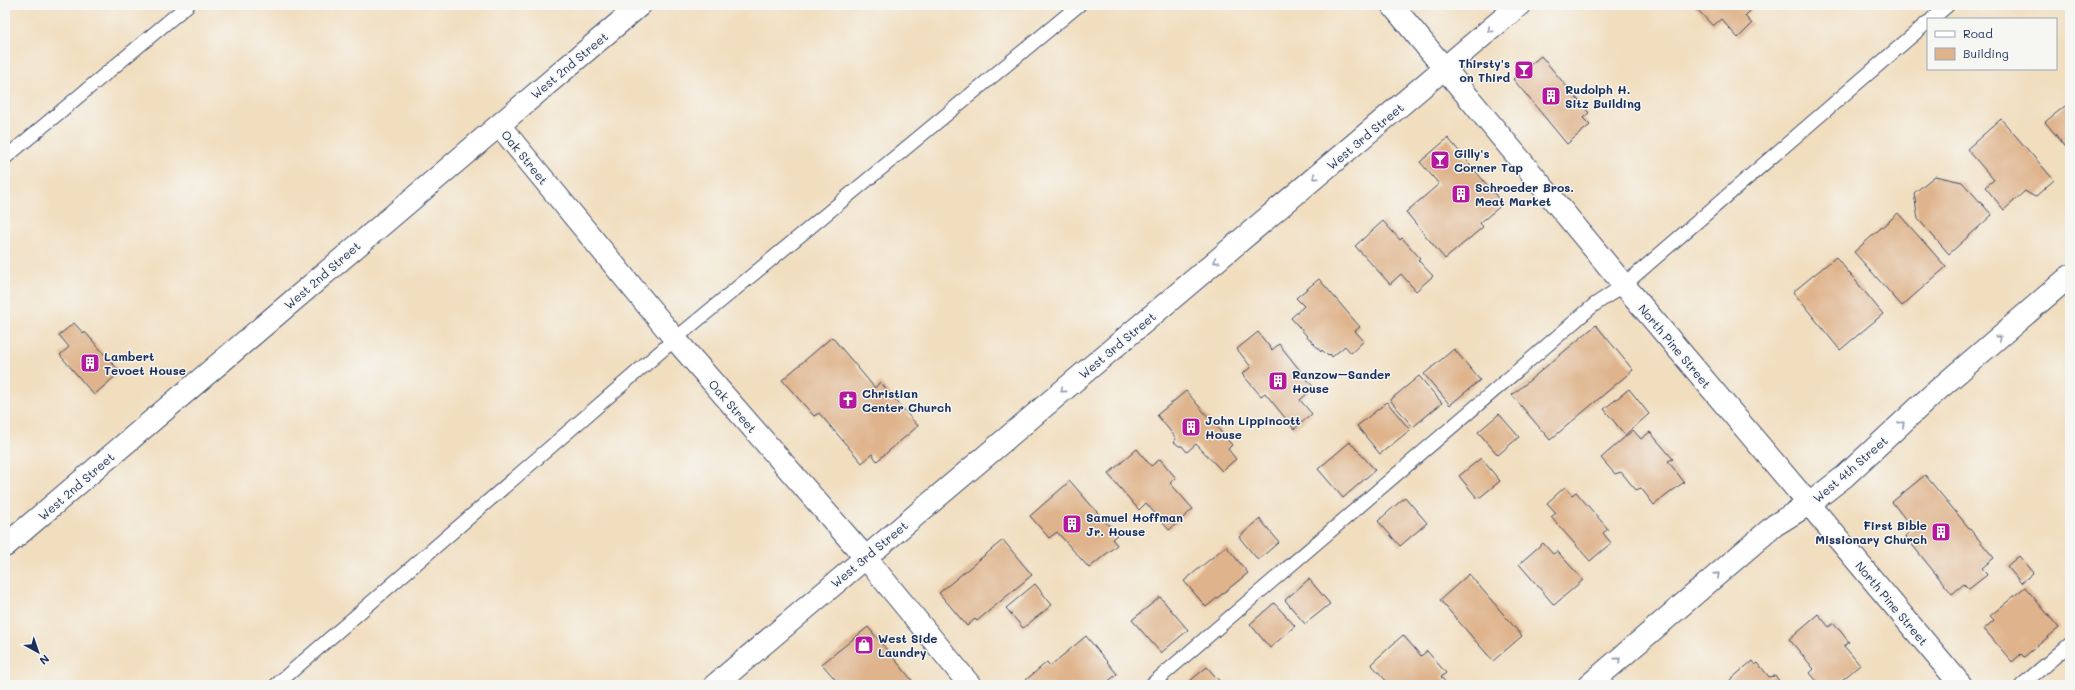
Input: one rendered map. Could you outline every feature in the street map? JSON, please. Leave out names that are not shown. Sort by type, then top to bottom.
[{"type":"street","name":"West 2nd Street","points":[[5,546],[640,5]]},
{"type":"street","name":"North Pine Street","points":[[1392,5],[1624,285],[1961,685]]},
{"type":"street","name":"West 3rd Street","points":[[715,685],[1519,5]]},
{"type":"street","name":"Oak Street","points":[[499,125],[675,339],[865,558],[970,685]]},
{"type":"street","name":"West 4th Street","points":[[1589,685],[1775,525],[1809,504],[1845,476],[1932,395],[2070,276]]},
{"type":"lane","points":[[5,158],[188,5]]},
{"type":"lane","points":[[276,685],[675,339],[1079,5]]},
{"type":"lane","points":[[1933,18],[1948,5]]},
{"type":"lane","points":[[1151,685],[1594,305],[1624,285],[1927,23]]},
{"type":"lane","points":[[2022,685],[2070,644]]},
{"type":"building","points":[[1693,5],[1755,6],[1745,16],[1752,24],[1738,38],[1721,19],[1713,26]]},
{"type":"building","name":"Rudolph H. Sitz Building","points":[[1541,56],[1589,113],[1583,118],[1590,125],[1567,144],[1513,79]]},
{"type":"building","points":[[2070,102],[2070,152],[2045,122]]},
{"type":"building","points":[[2001,119],[2054,180],[2035,197],[2025,191],[2004,210],[1985,187],[1994,180],[1967,149]]},
{"type":"building","name":"Schroeder Bros. Meat Market","points":[[1448,138],[1503,204],[1480,223],[1483,227],[1445,259],[1406,212],[1439,184],[1420,162]]},
{"type":"building","points":[[1935,176],[1962,182],[1992,215],[1949,254],[1918,219],[1914,193]]},
{"type":"building","points":[[1898,213],[1946,267],[1902,306],[1854,252]]},
{"type":"building","points":[[1383,221],[1400,240],[1402,238],[1420,258],[1418,260],[1433,276],[1416,291],[1401,274],[1390,284],[1355,246]]},
{"type":"building","points":[[1836,257],[1883,314],[1840,350],[1793,292]]},
{"type":"building","points":[[1319,279],[1360,327],[1355,331],[1364,341],[1351,353],[1345,346],[1332,357],[1330,354],[1328,356],[1322,350],[1321,352],[1291,318],[1304,306],[1296,298]]},
{"type":"building","name":"Lambert Tevoet House","points":[[74,323],[84,334],[85,332],[120,372],[94,395],[60,355],[69,347],[59,335]]},
{"type":"building","points":[[1596,325],[1633,370],[1550,440],[1512,395]]},
{"type":"building","name":"Ranzow–Sander House","points":[[1258,332],[1272,350],[1279,344],[1314,388],[1300,400],[1312,414],[1294,429],[1265,393],[1261,396],[1242,374],[1251,367],[1237,349]]},
{"type":"building","name":"Christian Center Church","points":[[832,337],[875,388],[880,382],[918,426],[877,461],[872,454],[862,463],[819,413],[814,416],[782,380]]},
{"type":"building","points":[[1454,349],[1480,380],[1450,405],[1424,374]]},
{"type":"building","points":[[1419,376],[1442,403],[1413,427],[1390,400]]},
{"type":"building","points":[[1629,389],[1649,414],[1625,435],[1604,409]]},
{"type":"building","name":"John Lippincott House","points":[[1186,391],[1232,445],[1228,449],[1236,459],[1222,471],[1196,444],[1187,452],[1182,446],[1179,446],[1174,442],[1176,438],[1157,415]]},
{"type":"building","points":[[1387,402],[1410,430],[1380,454],[1357,426]]},
{"type":"building","points":[[1499,414],[1519,437],[1498,455],[1478,432]]},
{"type":"building","points":[[1633,430],[1641,439],[1650,432],[1673,459],[1668,461],[1684,482],[1654,505],[1641,488],[1636,490],[1621,472],[1615,474],[1601,458]]},
{"type":"building","points":[[1350,442],[1375,470],[1343,498],[1318,469]]},
{"type":"building","points":[[1137,449],[1151,466],[1160,459],[1176,478],[1170,483],[1193,509],[1169,530],[1146,503],[1139,510],[1108,474]]},
{"type":"building","points":[[1481,458],[1500,481],[1478,499],[1459,476]]},
{"type":"building","name":"First Bible Missionary Church","points":[[1925,475],[1994,558],[1982,568],[1987,575],[1969,589],[1964,584],[1952,594],[1905,536],[1913,529],[1892,502]]},
{"type":"building","name":"Samuel Hoffman Jr. House","points":[[1070,481],[1117,535],[1112,539],[1117,545],[1089,568],[1057,532],[1049,538],[1030,516]]},
{"type":"building","points":[[1565,487],[1572,495],[1576,492],[1608,529],[1603,533],[1611,543],[1590,561],[1551,517],[1556,513],[1547,503]]},
{"type":"building","points":[[1405,497],[1427,523],[1400,546],[1378,521]]},
{"type":"building","points":[[1260,519],[1279,542],[1258,560],[1239,537]]},
{"type":"building","points":[[1003,540],[1032,575],[977,621],[975,619],[967,626],[939,593]]},
{"type":"building","points":[[1543,543],[1553,554],[1557,551],[1583,580],[1554,605],[1519,564]]},
{"type":"building","points":[[1226,546],[1248,573],[1206,607],[1184,581]]},
{"type":"building","points":[[2019,556],[2033,573],[2021,583],[2007,566]]},
{"type":"building","points":[[1469,574],[1522,636],[1493,661],[1440,600]]},
{"type":"building","points":[[1309,579],[1330,604],[1305,624],[1285,600]]},
{"type":"building","points":[[1035,584],[1052,605],[1023,628],[1006,608]]},
{"type":"building","points":[[2025,587],[2059,628],[2024,657],[2021,654],[2012,662],[1984,629],[1994,620],[1990,616]]},
{"type":"building","points":[[1160,597],[1188,630],[1161,653],[1132,620]]},
{"type":"building","points":[[1274,603],[1295,626],[1270,648],[1250,624]]},
{"type":"building","points":[[1818,614],[1829,627],[1834,623],[1849,642],[1844,646],[1860,665],[1842,680],[1847,685],[1820,685],[1810,673],[1814,669],[1789,639]]},
{"type":"building","name":"West Side Laundry","points":[[868,627],[916,685],[840,685],[822,664]]},
{"type":"building","points":[[1403,635],[1421,656],[1427,651],[1446,673],[1441,677],[1448,685],[1390,685],[1371,664]]},
{"type":"building","points":[[1086,636],[1117,674],[1104,685],[1030,685],[1026,680],[1047,662],[1050,666]]},
{"type":"building","points":[[1752,661],[1755,665],[1758,663],[1769,677],[1775,676],[1783,685],[1734,685],[1730,680]]},
{"type":"building","points":[[1207,667],[1223,685],[1185,685]]},
{"type":"place","name":"Thirsty's on Third","points":[[1524,70]]},
{"type":"place","name":"Rudolph H. Sitz Building","points":[[1551,96]]},
{"type":"place","name":"Gilly's Corner Tap","points":[[1440,160]]},
{"type":"place","name":"Schroeder Bros. Meat Market","points":[[1461,194]]},
{"type":"place","name":"Lambert Tevoet House","points":[[90,363]]},
{"type":"place","name":"Ranzow–Sander House","points":[[1278,381]]},
{"type":"place","name":"Christian Center Church","points":[[848,400]]},
{"type":"place","name":"John Lippincott House","points":[[1191,427]]},
{"type":"place","name":"Samuel Hoffman Jr. House","points":[[1072,524]]},
{"type":"place","name":"First Bible Missionary Church","points":[[1941,532]]},
{"type":"place","name":"West Side Laundry","points":[[864,645]]}]
